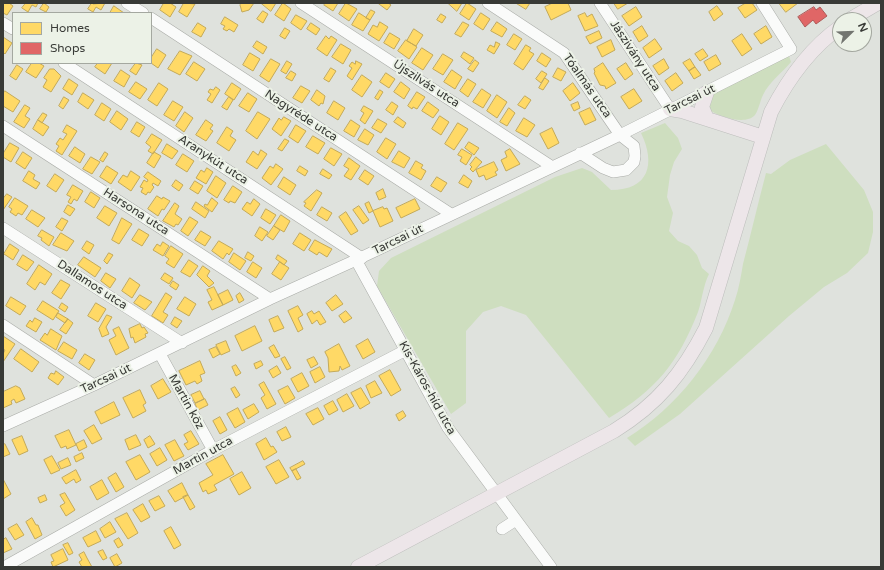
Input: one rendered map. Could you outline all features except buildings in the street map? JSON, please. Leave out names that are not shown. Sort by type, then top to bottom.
[{"type":"main road","points":[[863,12],[878,3]]},
{"type":"main road","points":[[358,567],[614,431],[637,417],[659,398],[679,374],[694,352],[706,328],[771,112],[788,82],[810,54],[832,34]]},
{"type":"main road","points":[[707,92],[702,107],[707,119]]},
{"type":"main road","points":[[670,109],[682,110],[763,137]]},
{"type":"street","points":[[127,3],[141,12]]},
{"type":"street","name":"Újszilvás utca","points":[[301,3],[551,166]]},
{"type":"street","name":"Tóalmás utca","points":[[488,3],[564,53],[620,135],[634,146],[635,151],[634,162],[626,170],[620,172],[613,172],[603,168],[580,153]]},
{"type":"street","name":"Jászivány utca","points":[[600,3],[670,109]]},
{"type":"street","name":"Tarcsai út","points":[[5,423],[94,386],[270,299],[359,259],[551,166],[620,135],[791,49],[762,3]]},
{"type":"street","name":"Nagyréde utca","points":[[152,19],[451,214]]},
{"type":"street","points":[[3,23],[12,29]]},
{"type":"street","name":"Aranykút utca","points":[[66,64],[359,259]]},
{"type":"street","name":"Harsona utca","points":[[3,126],[270,299]]},
{"type":"street","name":"Dallamos utca","points":[[3,228],[182,343]]},
{"type":"street","name":"Kis-Káros-híd utca","points":[[359,259],[448,428],[551,567]]},
{"type":"street","points":[[3,325],[94,386]]},
{"type":"street","name":"Martin utca","points":[[4,567],[213,450],[406,350]]},
{"type":"street","name":"Martin köz","points":[[160,354],[213,450]]},
{"type":"street","points":[[502,529],[516,520]]},
{"type":"green space","points":[[789,56],[791,62],[766,90],[755,115],[751,118],[745,120],[732,119],[709,110],[711,92]]},
{"type":"green space","points":[[665,123],[678,138],[682,149],[674,162],[670,175],[667,197],[673,213],[669,231],[678,241],[689,246],[697,255],[702,268],[709,274],[705,283],[698,312],[690,330],[682,346],[664,374],[640,397],[609,418],[526,315],[501,306],[483,312],[466,331],[466,403],[451,414],[377,286],[379,271],[391,258],[555,177],[582,168],[592,172],[611,190],[624,189],[634,185],[641,180],[646,173],[648,165],[646,144],[641,133]]},
{"type":"green space","points":[[826,144],[864,190],[873,212],[873,232],[868,253],[847,273],[824,287],[789,316],[680,414],[635,446],[627,438],[645,426],[678,396],[693,379],[718,341],[727,321],[740,282],[743,264],[766,173],[771,174],[790,160]]}]
